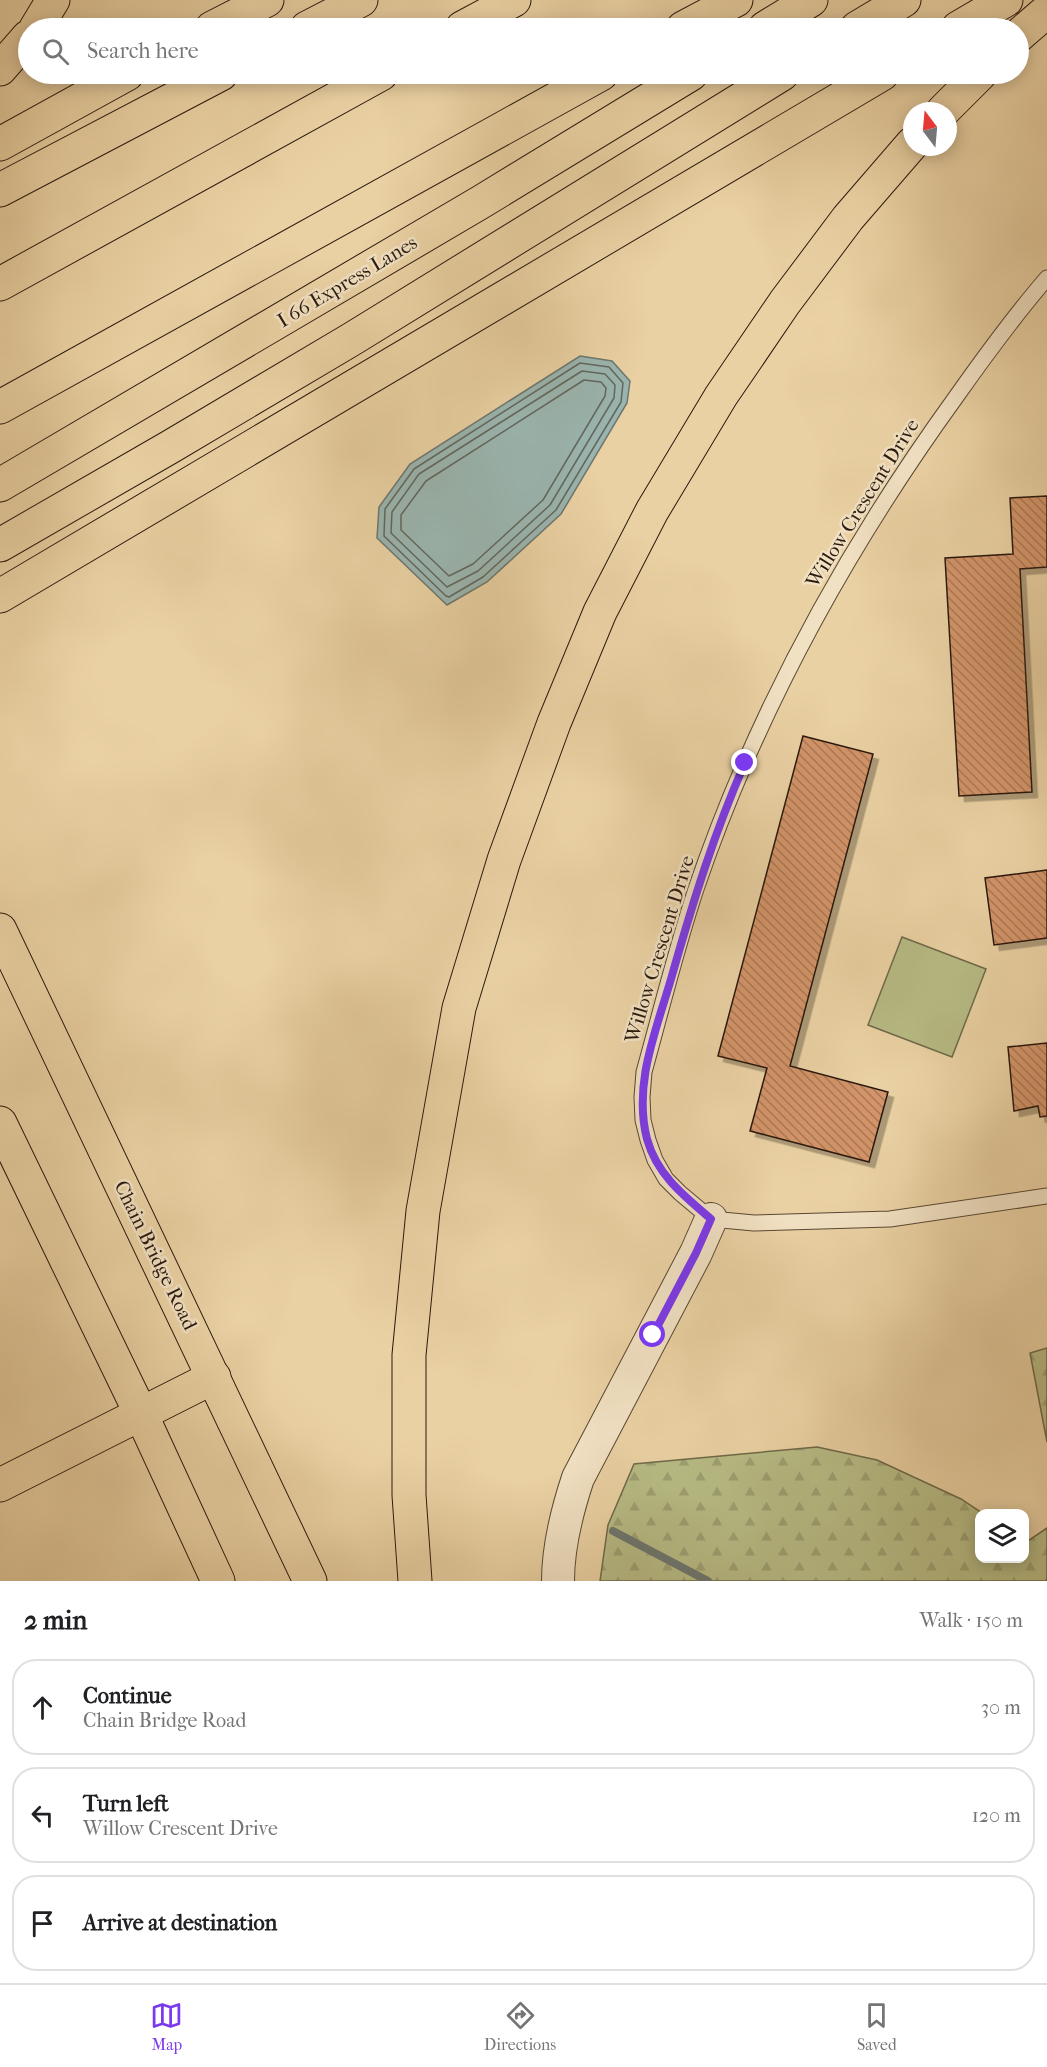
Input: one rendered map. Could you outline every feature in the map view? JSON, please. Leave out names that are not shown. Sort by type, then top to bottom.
[{"type":"main road","points":[[42,18],[53,0]]},
{"type":"main road","points":[[232,18],[267,0]]},
{"type":"main road","points":[[326,18],[361,0]]},
{"type":"main road","points":[[481,18],[514,0]]},
{"type":"main road","points":[[702,18],[736,0]]},
{"type":"main road","points":[[781,18],[811,0]]},
{"type":"main road","points":[[873,18],[904,0]]},
{"type":"main road","points":[[975,18],[1006,0]]},
{"type":"main road","points":[[1029,27],[1047,11]]},
{"type":"main road","points":[[0,69],[18,48]]},
{"type":"main road","points":[[0,144],[109,84]]},
{"type":"main road","points":[[0,190],[202,84]]},
{"type":"main road","points":[[0,284],[363,84]]},
{"type":"main road","points":[[0,407],[583,84]]},
{"type":"main road","name":"I 66 Express Lanes","points":[[0,485],[481,202],[675,84]]},
{"type":"main road","points":[[0,545],[352,339],[766,84]]},
{"type":"main road","points":[[0,596],[865,84]]},
{"type":"main road","points":[[952,102],[970,84]]},
{"type":"main road","points":[[415,1581],[409,1495],[410,1355],[423,1211],[459,1008],[504,860],[554,723],[600,612],[652,511],[721,396],[785,303],[848,218],[903,154]]},
{"type":"main road","name":"Chain Bridge Road","points":[[0,930],[310,1581]]},
{"type":"main road","points":[[0,1123],[141,1414],[218,1581]]},
{"type":"main road","points":[[0,1485],[214,1377]]},
{"type":"street","points":[[558,1581],[567,1510],[578,1478],[696,1253],[711,1219]]},
{"type":"lane","name":"Willow Crescent Drive","points":[[711,1219],[666,1179],[655,1160],[648,1140],[642,1097],[644,1072],[696,890],[729,800],[769,709],[810,625],[868,526],[920,446],[1003,332],[1047,278]]},
{"type":"lane","points":[[711,1219],[754,1223],[890,1219],[1047,1196]]},
{"type":"green space","points":[[902,937],[986,969],[952,1057],[868,1025]]},
{"type":"green space","points":[[1047,1348],[1047,1442],[1030,1353]]},
{"type":"green space","points":[[817,1447],[877,1460],[961,1499],[976,1509],[975,1563],[1029,1563],[1029,1540],[1047,1528],[1047,1581],[600,1581],[608,1525],[634,1464]]},
{"type":"water","points":[[580,356],[612,361],[630,381],[627,403],[561,514],[487,582],[447,605],[377,538],[379,507],[410,464]]},
{"type":"building","points":[[1047,496],[1047,567],[1020,569],[1032,792],[959,796],[945,558],[1013,554],[1010,498]]},
{"type":"building","points":[[803,736],[873,754],[790,1066],[888,1092],[869,1162],[750,1131],[767,1068],[718,1056]]},
{"type":"building","points":[[1047,870],[1047,938],[994,945],[985,878]]},
{"type":"building","points":[[1047,1043],[1047,1116],[1040,1117],[1038,1106],[1014,1111],[1008,1047]]},
{"type":"waterway","points":[[613,1531],[708,1581]]},
{"type":"route","points":[[653,1335],[711,1219],[666,1179],[655,1160],[644,1120],[642,1097],[644,1072],[696,890],[745,763]]}]
